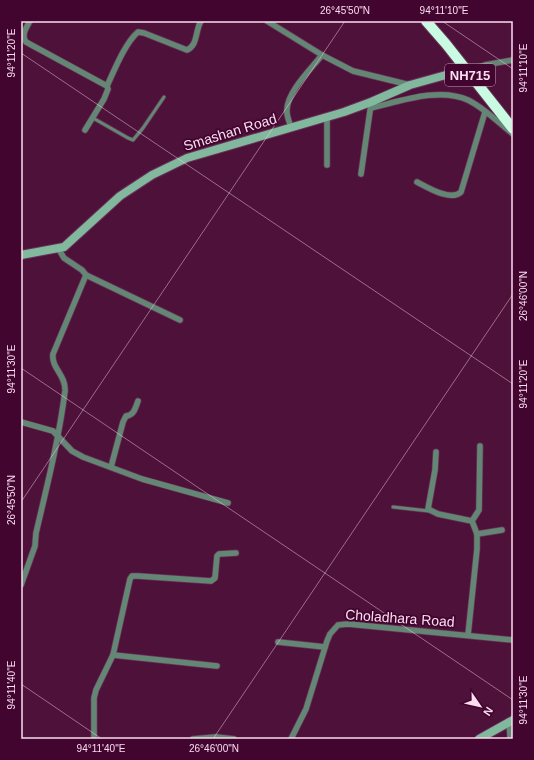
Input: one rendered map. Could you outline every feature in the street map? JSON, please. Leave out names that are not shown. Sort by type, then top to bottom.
[{"type":"highway","name":"NH715","points":[[426,21],[513,129]]},
{"type":"street","points":[[30,21],[22,41],[107,86]]},
{"type":"street","points":[[85,130],[107,92],[107,86],[119,60],[131,40],[138,32],[144,32],[188,50],[192,48],[194,44],[197,28],[201,21]]},
{"type":"street","points":[[267,21],[322,55],[353,71],[410,85]]},
{"type":"street","points":[[291,127],[287,113],[289,99],[322,55]]},
{"type":"street","points":[[468,72],[485,66],[513,60]]},
{"type":"street","name":"Smashan Road","points":[[21,255],[64,247],[120,196],[152,175],[187,158],[371,105],[410,85],[453,73],[468,72]]},
{"type":"street","points":[[361,174],[371,105],[439,95],[463,98],[475,104],[513,134]]},
{"type":"street","points":[[417,182],[450,196],[458,195],[461,192],[485,112]]},
{"type":"street","points":[[327,117],[327,165]]},
{"type":"street","points":[[58,248],[64,258],[82,270],[86,275],[180,320]]},
{"type":"street","points":[[21,585],[35,546],[36,533],[58,436],[65,389],[65,382],[53,362],[53,354],[86,275]]},
{"type":"street","points":[[110,467],[123,422],[126,416],[130,416],[133,413],[138,401]]},
{"type":"street","points":[[21,422],[50,430],[77,454],[110,467],[142,479],[228,503]]},
{"type":"street","points":[[472,521],[479,510],[480,446]]},
{"type":"street","points":[[436,452],[435,470],[428,507],[429,511],[472,521]]},
{"type":"street","points":[[468,635],[477,549],[477,534],[472,521]]},
{"type":"street","points":[[477,534],[502,530]]},
{"type":"street","points":[[94,739],[94,698],[96,690],[113,656],[128,583],[132,576],[211,581],[215,578],[218,554],[236,553]]},
{"type":"street","name":"Choladhara Road","points":[[291,739],[306,709],[330,634],[334,628],[342,624],[513,640]]},
{"type":"street","points":[[278,642],[325,647]]},
{"type":"street","points":[[113,656],[217,666]]},
{"type":"street","points":[[479,739],[511,722]]},
{"type":"street","points":[[510,739],[511,722]]},
{"type":"street","points":[[193,739],[216,737],[234,739]]},
{"type":"lane","points":[[93,118],[133,140],[164,97]]},
{"type":"lane","points":[[393,507],[429,511]]}]
